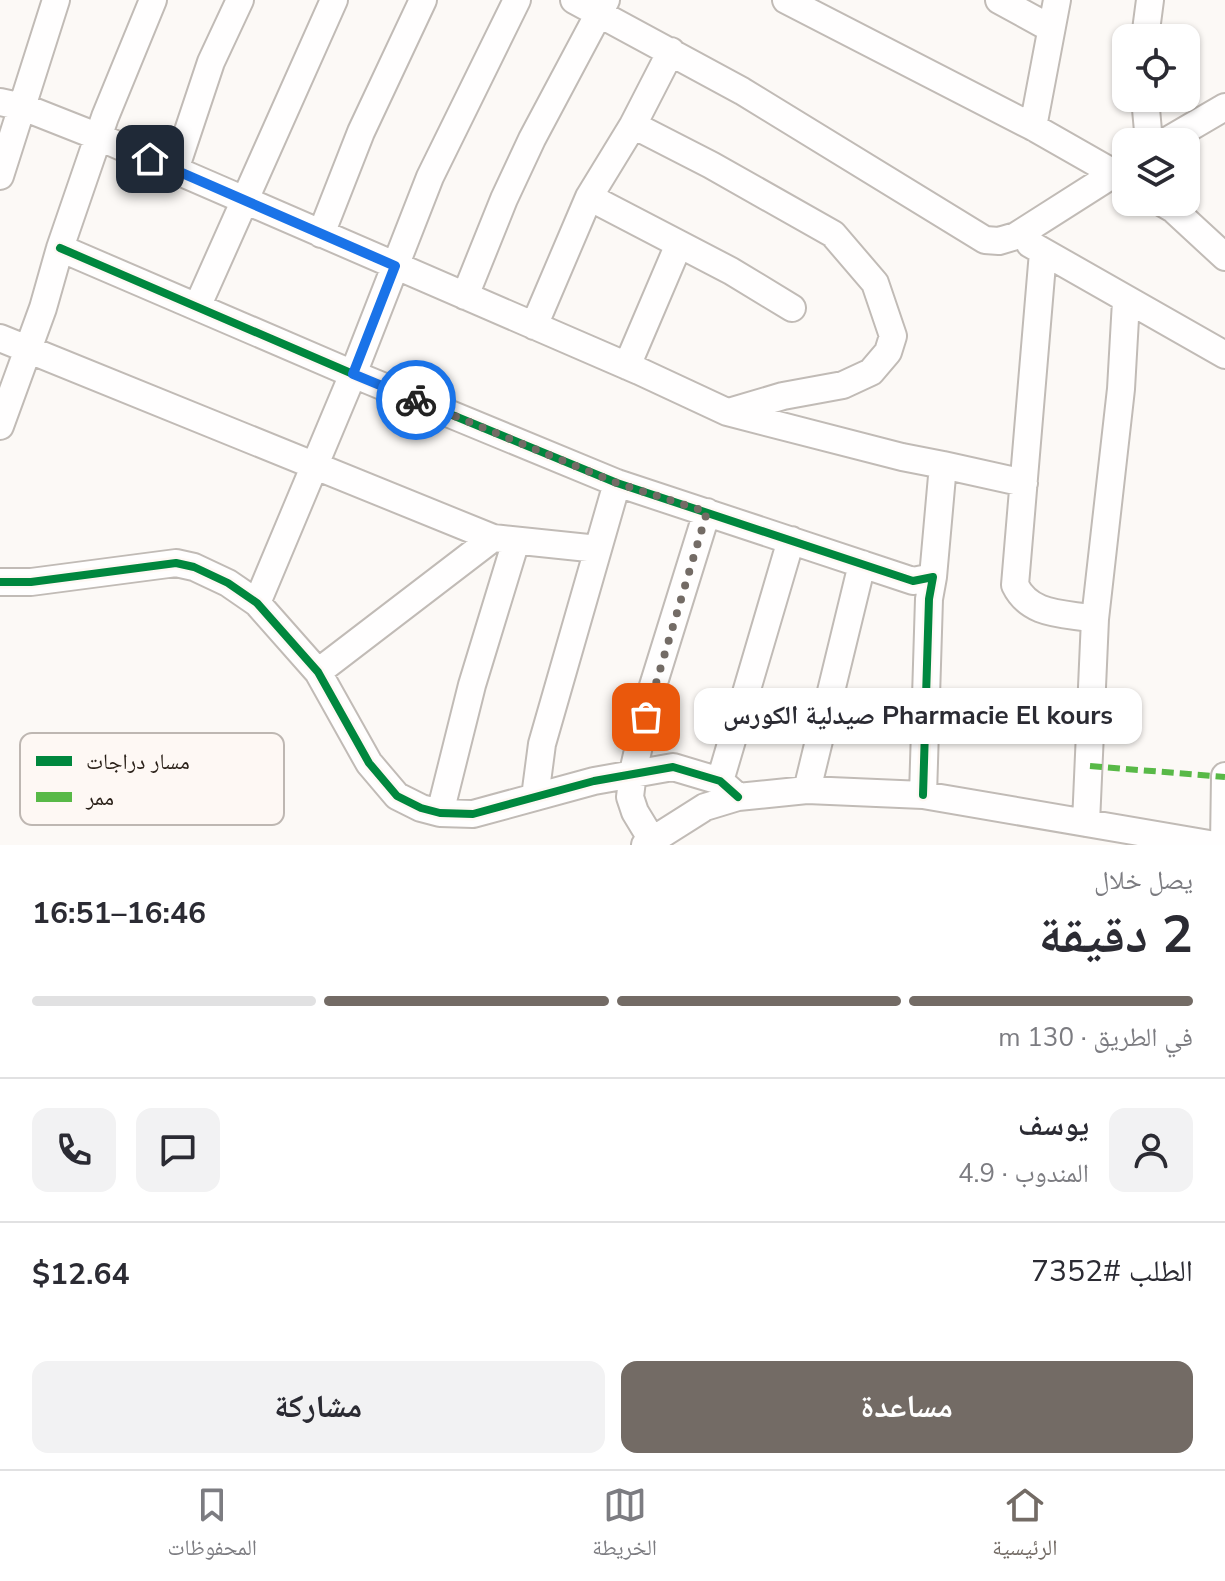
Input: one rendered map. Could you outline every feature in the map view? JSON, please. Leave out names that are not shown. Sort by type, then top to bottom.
[{"type":"street","points":[[0,176],[12,105],[56,0]]},
{"type":"street","points":[[0,426],[28,352],[99,137],[153,0]]},
{"type":"street","points":[[175,170],[211,62],[240,0]]},
{"type":"street","points":[[198,305],[334,0]]},
{"type":"street","points":[[321,234],[361,132],[423,0]]},
{"type":"street","points":[[257,603],[353,374],[430,177],[517,0]]},
{"type":"street","points":[[574,0],[603,7],[985,240],[999,241],[1016,236],[1112,179]]},
{"type":"street","points":[[786,0],[1112,168]]},
{"type":"street","points":[[999,0],[1050,28]]},
{"type":"street","points":[[1033,127],[1057,0]]},
{"type":"street","points":[[1147,24],[1150,0]]},
{"type":"street","points":[[465,296],[532,139],[603,7]]},
{"type":"street","points":[[534,326],[589,197],[633,125],[671,51]]},
{"type":"street","points":[[12,105],[99,137],[727,412],[902,457],[1024,483]]},
{"type":"street","points":[[1189,128],[1225,107]]},
{"type":"street","points":[[633,125],[833,234],[875,283],[893,336],[888,352],[871,372],[843,385],[783,396],[727,412]]},
{"type":"street","points":[[589,197],[792,308]]},
{"type":"street","points":[[1181,216],[1225,257]]},
{"type":"street","points":[[1016,236],[1225,355]]},
{"type":"street","points":[[627,366],[679,244]]},
{"type":"street","points":[[60,248],[617,483],[913,581],[933,577]]},
{"type":"street","points":[[1043,252],[1015,585],[1022,598],[1037,609],[1095,619]]},
{"type":"street","points":[[1086,823],[1095,619],[1121,389],[1126,301]]},
{"type":"street","points":[[0,338],[313,467],[504,540],[598,549]]},
{"type":"street","points":[[923,795],[929,599],[943,465]]},
{"type":"street","points":[[535,797],[542,744],[617,483]]},
{"type":"street","points":[[707,512],[652,689],[633,772],[630,797],[649,842],[729,789],[791,540]]},
{"type":"street","points":[[318,672],[504,540]]},
{"type":"street","points":[[440,813],[504,540]]},
{"type":"street","points":[[0,582],[31,582],[176,563],[194,567],[228,583],[257,603],[318,672],[369,763],[397,796],[440,813],[473,814],[633,772],[673,767],[729,789],[923,795],[1215,845]]},
{"type":"street","points":[[807,790],[862,564]]},
{"type":"street","points":[[1224,845],[1225,776]]},
{"type":"marked path","points":[[1090,766],[1225,777]]},
{"type":"cycle path","points":[[60,248],[617,483],[913,581],[933,577],[929,599],[923,795]]},
{"type":"cycle path","points":[[0,582],[31,582],[176,563],[194,567],[228,583],[257,603],[318,672],[369,763],[397,796],[421,808],[440,813],[473,814],[594,781],[673,767],[720,781],[738,797]]},
{"type":"way so far","points":[[416,400],[617,483],[707,512],[646,717]]},
{"type":"place","name":"Pharmacie El kours صيدلية الكورس","points":[[646,717]]},
{"type":"route","points":[[150,159],[395,266],[353,374],[416,400]]}]
